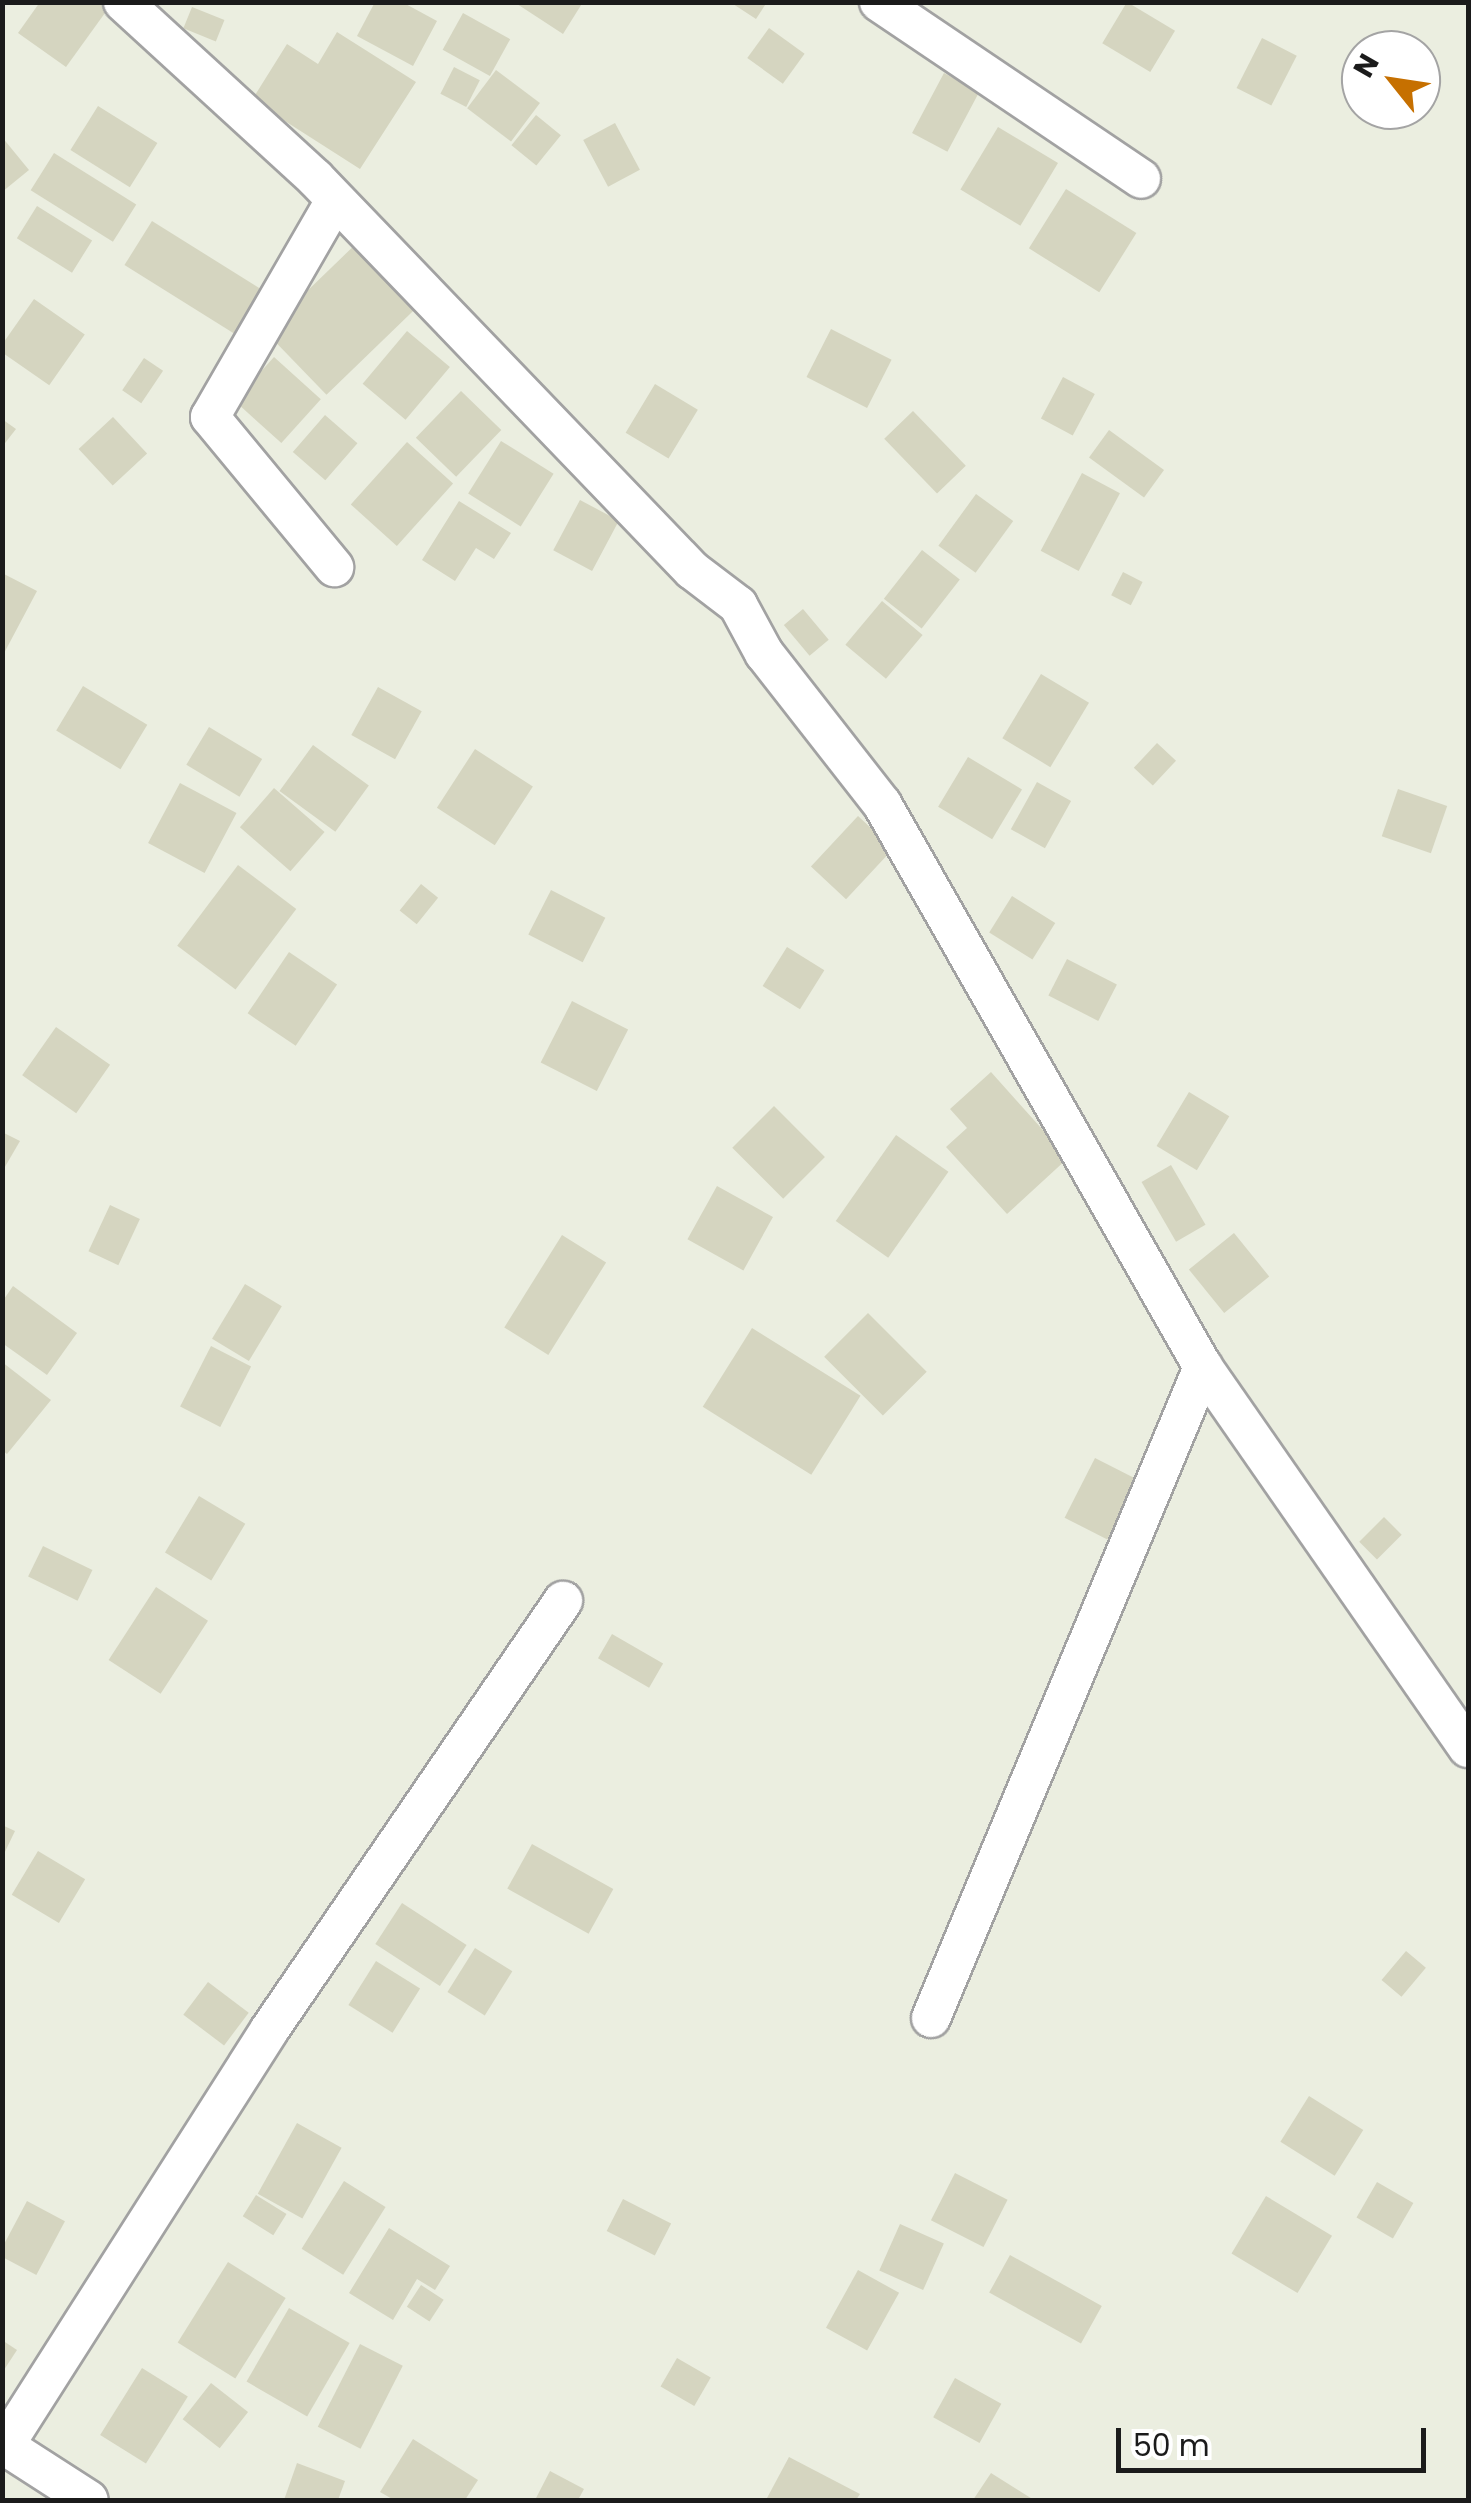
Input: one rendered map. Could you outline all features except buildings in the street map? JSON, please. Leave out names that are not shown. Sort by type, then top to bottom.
[{"type":"street","points":[[123,2],[333,204],[692,570],[738,605],[764,653],[882,804],[1202,1367],[1468,1748]]},
{"type":"street","points":[[879,2],[1141,180]]},
{"type":"street","points":[[333,204],[210,416],[334,567]]},
{"type":"street","points":[[931,2018],[1202,1367]]},
{"type":"street","points":[[89,2500],[4,2444],[270,2030],[563,1600]]}]
